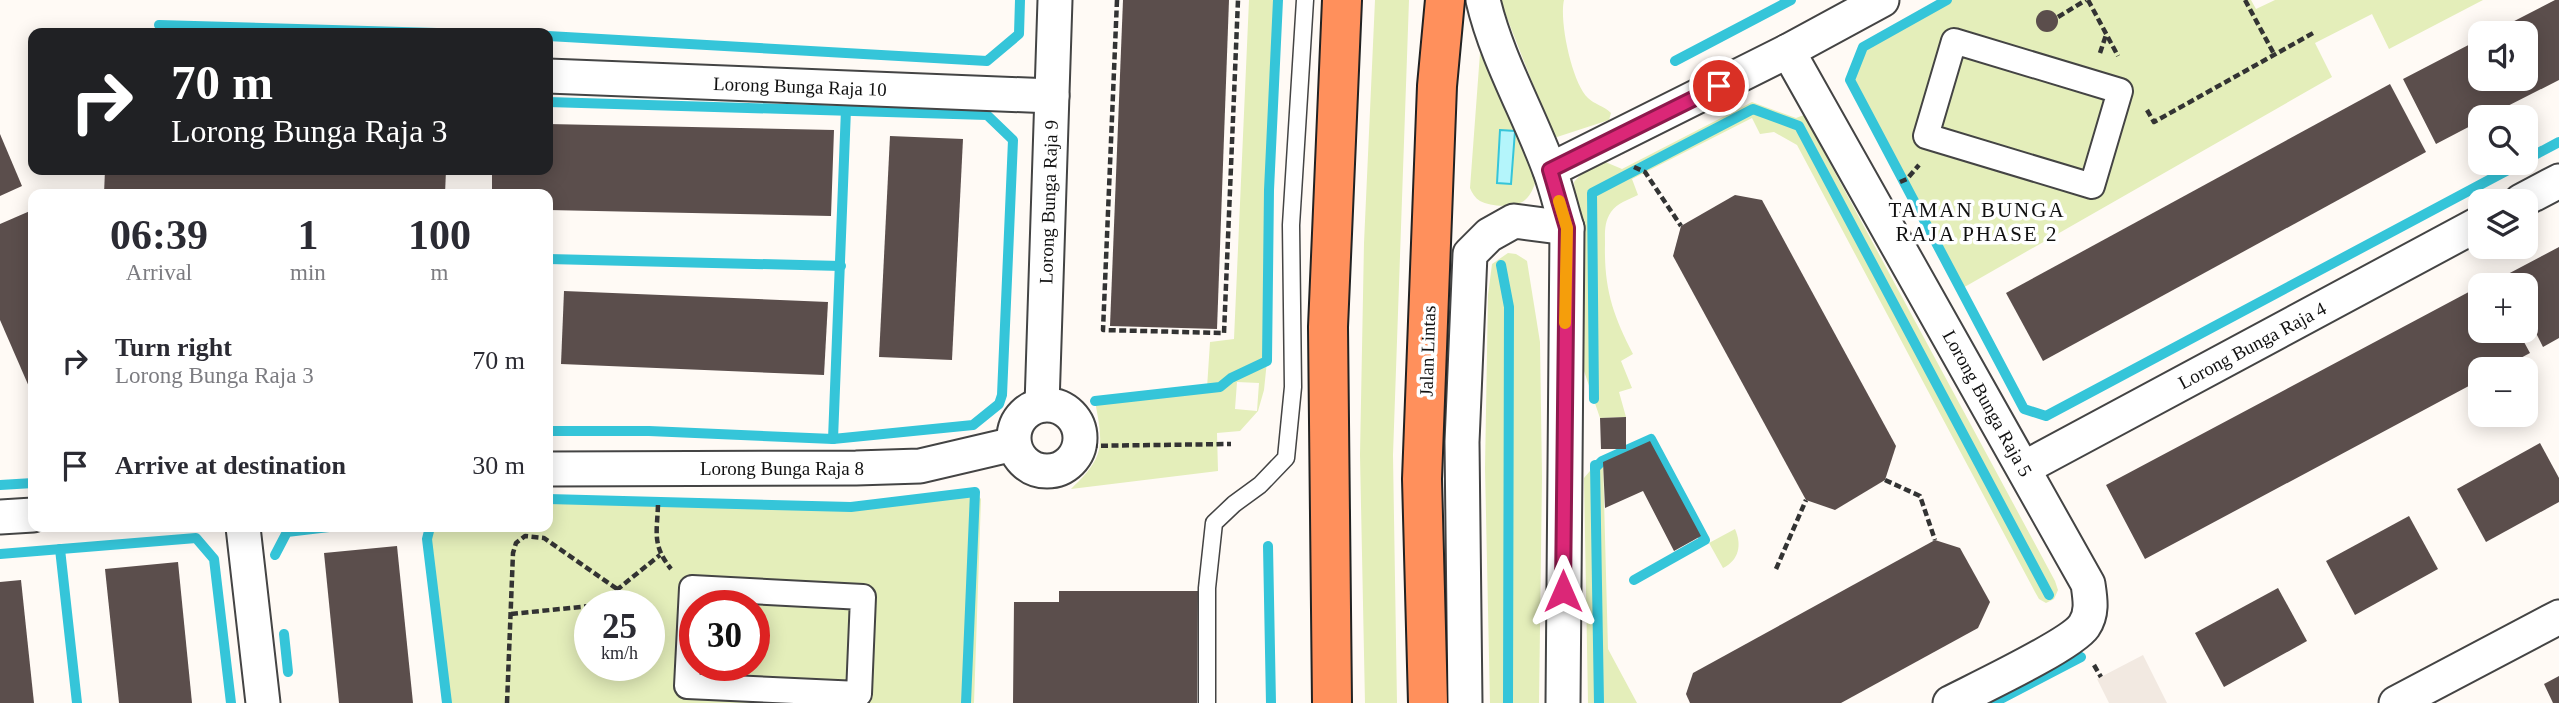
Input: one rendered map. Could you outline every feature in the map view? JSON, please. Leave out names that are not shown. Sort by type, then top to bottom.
[{"type":"highway","points":[[1332,703],[1328,327],[1342,0]]},
{"type":"highway","name":"Jalan Lintas","points":[[1429,703],[1422,479],[1437,86],[1445,0]]},
{"type":"street","name":"Lorong Bunga Raja 9","points":[[1042,405],[1055,0]]},
{"type":"street","points":[[1483,0],[1519,101],[1550,170],[1567,228],[1563,703]]},
{"type":"street","points":[[1550,170],[1788,51],[1882,0]]},
{"type":"street","points":[[1954,41],[2129,86],[2092,186],[1926,136],[1954,41]]},
{"type":"street","name":"Lorong Bunga Raja 5","points":[[1788,51],[2088,584],[2091,606],[2084,627],[2072,637],[1950,703]]},
{"type":"street","name":"Lorong Bunga Raja 10","points":[[553,76],[1052,96]]},
{"type":"street","points":[[2538,192],[2559,181]]},
{"type":"street","points":[[1465,703],[1462,442],[1470,254],[1489,235],[1514,221],[1567,228]]},
{"type":"street","name":"Lorong Bunga Raja 4","points":[[2024,468],[2468,229]]},
{"type":"street","points":[[1042,405],[1055,405],[1067,411],[1076,421],[1080,433],[1080,446],[1074,458],[1065,467],[1052,471],[1040,471],[1028,466],[1019,456],[1014,444],[1014,430],[1020,418],[1042,405]]},
{"type":"street","name":"Lorong Bunga Raja 8","points":[[553,469],[920,466],[1014,444]]},
{"type":"street","points":[[0,517],[28,515]]},
{"type":"street","points":[[244,532],[263,703]]},
{"type":"street","points":[[692,588],[863,597],[859,694],[687,686],[692,588]]},
{"type":"street","points":[[2396,703],[2559,617]]},
{"type":"lane","points":[[1208,703],[1207,588],[1214,523],[1260,485],[1286,458],[1293,387],[1291,225],[1305,0]]},
{"type":"path","points":[[1117,0],[1103,330],[1224,333],[1238,0]]},
{"type":"path","points":[[2058,17],[2087,0],[2129,86],[2154,122],[2315,32]]},
{"type":"path","points":[[2245,0],[2274,54]]},
{"type":"path","points":[[1645,172],[1681,226]]},
{"type":"path","points":[[1080,446],[1231,444]]},
{"type":"path","points":[[1885,480],[1920,496],[1935,540]]},
{"type":"path","points":[[1776,569],[1806,500]]},
{"type":"path","points":[[657,503],[656,535],[660,555],[692,588]]},
{"type":"path","points":[[507,703],[513,553],[516,542],[525,536],[544,538],[617,589],[660,555]]},
{"type":"path","points":[[511,614],[574,608]]},
{"type":"green space","points":[[1249,0],[1278,0],[1269,190],[1267,361],[1264,390],[1258,411],[1240,431],[1217,433],[1218,471],[1071,489],[1091,468],[1099,449],[1100,429],[1095,401],[1207,388],[1210,342],[1234,339]],"holes":[[[1237,382],[1259,383],[1257,411],[1235,409]]]},
{"type":"green space","points":[[1375,0],[1409,0],[1393,455],[1397,703],[1365,703],[1360,455],[1364,243]]},
{"type":"green space","points":[[1500,0],[1564,0],[1563,22],[1572,66],[1588,98],[1611,113],[1609,120],[1554,138]]},
{"type":"green space","points":[[1947,0],[2251,0],[2256,9],[2275,0],[2483,0],[2389,49],[2372,14],[2315,43],[2332,77],[1961,289],[1850,80],[1863,47]]},
{"type":"green space","points":[[1480,53],[1517,125],[1536,180],[1532,191],[1521,203],[1503,206],[1485,203],[1473,194],[1470,188]]},
{"type":"green space","points":[[1752,102],[1796,118],[1804,115],[2055,581],[2058,590],[2054,599],[2046,603],[2039,599],[2035,592],[1797,145],[1774,132],[1760,134],[1752,118],[1632,179],[1638,195],[1616,206],[1609,216],[1605,232],[1606,275],[1615,314],[1633,354],[1621,361],[1632,388],[1619,392],[1626,417],[1600,418],[1583,368],[1580,253],[1574,182],[1583,172],[1603,161],[1622,169]]},
{"type":"green space","points":[[1508,253],[1516,254],[1527,261],[1540,342],[1542,477],[1539,703],[1490,703],[1485,468],[1488,295],[1492,264]]},
{"type":"green space","points":[[1603,462],[1608,649],[1637,703],[1588,703],[1584,478],[1595,465]]},
{"type":"green space","points":[[975,492],[981,499],[974,703],[447,703],[427,539],[429,532],[553,532],[553,499],[851,507]]},
{"type":"green space","points":[[1735,529],[1738,552],[1733,561],[1723,568],[1709,543]]},
{"type":"shaded area","points":[[2143,655],[2167,703],[2109,703],[2097,679]]},
{"type":"water","points":[[1500,130],[1515,131],[1511,184],[1497,183]]},
{"type":"building","points":[[1123,0],[1229,0],[1217,329],[1110,326]]},
{"type":"building","points":[[2559,0],[2559,80],[2538,91],[2538,21],[2514,21]]},
{"type":"building","points":[[2043,10],[2051,10],[2058,17],[2058,25],[2051,32],[2043,32],[2036,25],[2036,17]]},
{"type":"building","points":[[2468,45],[2468,91],[2537,91],[2510,105],[2468,105],[2468,127],[2436,144],[2403,79]]},
{"type":"building","points":[[2390,84],[2426,152],[2043,361],[2006,293]]},
{"type":"building","points":[[553,124],[834,130],[831,216],[553,210],[553,189],[492,189],[492,175],[553,175]]},
{"type":"building","points":[[0,134],[22,186],[0,196]]},
{"type":"building","points":[[890,136],[963,139],[952,360],[879,357]]},
{"type":"building","points":[[105,175],[446,175],[445,189],[104,189]]},
{"type":"building","points":[[1735,195],[1762,200],[1896,446],[1885,480],[1835,510],[1806,500],[1673,256],[1681,226]]},
{"type":"building","points":[[28,212],[28,384],[0,320],[0,224]]},
{"type":"building","points":[[2559,247],[2559,338],[2543,347],[2538,337],[2538,273],[2510,273]]},
{"type":"building","points":[[564,291],[828,302],[824,375],[561,364]]},
{"type":"building","points":[[2468,292],[2468,343],[2525,343],[2530,353],[2522,357],[2468,357],[2468,386],[2145,559],[2106,485]]},
{"type":"building","points":[[1626,417],[1626,449],[1601,449],[1600,418]]},
{"type":"building","points":[[1650,441],[1701,536],[1674,551],[1643,491],[1605,508],[1603,462]]},
{"type":"building","points":[[2540,443],[2559,478],[2559,502],[2486,542],[2457,489]]},
{"type":"building","points":[[2409,516],[2438,569],[2355,615],[2326,561]]},
{"type":"building","points":[[1935,540],[1960,548],[1990,602],[1978,628],[1841,703],[1690,703],[1686,694],[1693,673]]},
{"type":"building","points":[[397,546],[413,703],[339,703],[324,553]]},
{"type":"building","points":[[178,562],[192,703],[119,703],[105,569]]},
{"type":"building","points":[[21,580],[34,703],[0,703],[0,582]]},
{"type":"building","points":[[2278,588],[2307,641],[2224,687],[2195,633]]},
{"type":"building","points":[[1059,591],[1198,591],[1197,703],[1013,703],[1014,602],[1059,602]]},
{"type":"building","points":[[2559,676],[2559,703],[2553,703],[2544,684]]},
{"type":"waterway","points":[[553,36],[987,61],[1019,34],[1020,0]]},
{"type":"waterway","points":[[1095,401],[1220,387],[1231,378],[1267,361],[1269,190],[1278,0]]},
{"type":"waterway","points":[[1675,61],[1791,0]]},
{"type":"waterway","points":[[1947,0],[1863,47],[1850,80],[2024,409],[2046,416],[2498,175]]},
{"type":"waterway","points":[[159,25],[263,28]]},
{"type":"waterway","points":[[553,102],[987,115],[1013,140],[1002,395],[999,404],[973,425],[833,439],[649,431],[553,431]]},
{"type":"waterway","points":[[833,439],[846,109]]},
{"type":"waterway","points":[[1594,399],[1592,193],[1753,109],[1799,126],[2049,595]]},
{"type":"waterway","points":[[2538,153],[2559,142]]},
{"type":"waterway","points":[[553,259],[841,266]]},
{"type":"waterway","points":[[1501,265],[1509,307],[1508,703]]},
{"type":"waterway","points":[[1595,468],[1602,461],[1651,439],[1705,540],[1634,580]]},
{"type":"waterway","points":[[1595,465],[1599,703]]},
{"type":"waterway","points":[[0,485],[28,483]]},
{"type":"waterway","points":[[553,499],[851,507],[975,492],[966,703]]},
{"type":"waterway","points":[[275,555],[287,532]]},
{"type":"waterway","points":[[429,532],[427,539],[447,703]]},
{"type":"waterway","points":[[0,554],[196,538],[214,559],[231,703]]},
{"type":"waterway","points":[[1268,546],[1271,703]]},
{"type":"waterway","points":[[60,549],[77,703]]},
{"type":"waterway","points":[[284,634],[288,672]]},
{"type":"waterway","points":[[1993,703],[2081,657]]},
{"type":"slow traffic","points":[[1559,201],[1567,228],[1565,323]]},
{"type":"district","name":"TAMAN BUNGA RAJA PHASE 2","points":[[1977,222]]},
{"type":"route","points":[[1563,591],[1567,228],[1550,170],[1719,86]]}]
